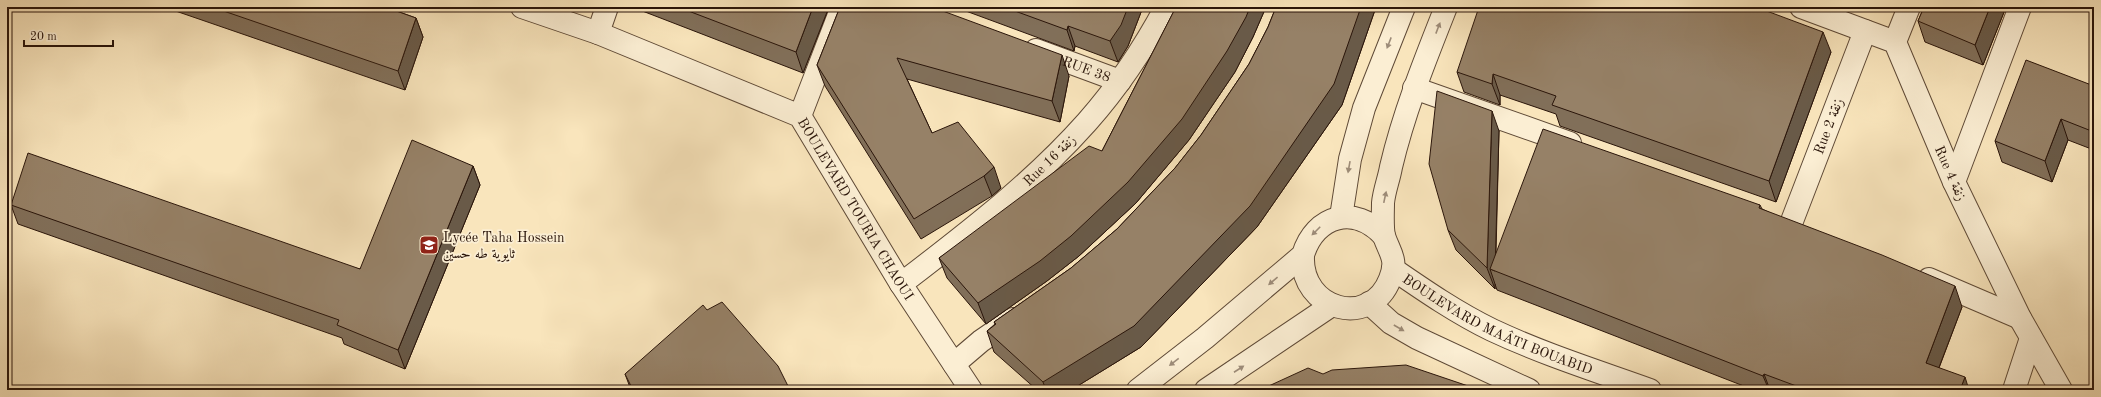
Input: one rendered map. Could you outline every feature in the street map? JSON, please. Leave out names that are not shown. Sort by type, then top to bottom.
[{"type":"street","name":"BOULEVARD TOURIA CHAOUI","points":[[522,7],[598,34],[800,116],[901,284],[971,390]]},
{"type":"street","points":[[598,34],[607,7]]},
{"type":"street","points":[[800,116],[842,7]]},
{"type":"street","name":"Rue 16 زنقة","points":[[901,284],[986,217],[1029,180],[1087,122],[1120,81],[1152,32],[1166,7]]},
{"type":"street","points":[[1340,217],[1350,159],[1364,108],[1404,7]]},
{"type":"street","points":[[1384,236],[1383,203],[1396,144],[1414,88],[1446,7]]},
{"type":"street","points":[[1801,7],[1895,42],[1909,7]]},
{"type":"street","points":[[1954,182],[2020,7]]},
{"type":"street","name":"Rue 2 زنقة","points":[[1792,221],[1865,31]]},
{"type":"street","name":"RUE 38","points":[[1016,42],[1120,81]]},
{"type":"street","name":"Rue 4 زنقة","points":[[1895,42],[1954,182],[2020,318],[2060,390]]},
{"type":"street","points":[[1414,88],[1592,151]]},
{"type":"street","points":[[1770,213],[1814,230]]},
{"type":"street","points":[[1206,390],[1340,307],[1369,303],[1385,289],[1393,269],[1392,252],[1384,236],[1376,226],[1365,220],[1353,217],[1340,217],[1327,222],[1315,230],[1307,242],[1303,255],[1304,273],[1308,285],[1317,296],[1340,307]]},
{"type":"street","points":[[1138,390],[1205,338],[1303,255]]},
{"type":"street","name":"BOULEVARD MAÂTI BOUABID","points":[[1393,269],[1441,302],[1492,329],[1544,352],[1650,390]]},
{"type":"street","points":[[1910,271],[2020,318]]},
{"type":"street","points":[[1369,303],[1391,322],[1417,338],[1529,390]]},
{"type":"street","points":[[954,364],[981,341],[1031,308]]},
{"type":"street","points":[[2014,390],[2031,338]]},
{"type":"building","points":[[212,7],[385,7],[416,18],[398,71]]},
{"type":"building","points":[[678,7],[813,7],[796,52]]},
{"type":"building","points":[[840,7],[932,7],[1062,55],[1052,101],[897,58],[932,133],[958,122],[994,167],[984,176],[914,219],[817,65]]},
{"type":"building","points":[[1004,7],[1128,7],[1121,25],[1110,41],[1068,26],[1067,30]]},
{"type":"building","points":[[1176,7],[1250,7],[1227,51],[1182,119],[1128,182],[1071,236],[1040,261],[978,303],[939,258],[1089,146],[1102,151]]},
{"type":"building","points":[[1276,7],[1361,7],[1334,84],[1250,206],[1134,326],[1043,382],[987,331],[996,324],[994,322],[1071,268],[1117,229],[1175,168],[1201,135],[1249,64],[1268,27]]},
{"type":"building","points":[[1479,7],[1756,7],[1823,32],[1769,181],[1552,105],[1556,96],[1493,74],[1492,84],[1457,72]]},
{"type":"building","points":[[1924,7],[1990,7],[1975,45],[1918,21]]},
{"type":"building","points":[[2026,60],[2094,86],[2094,132],[2061,119],[2045,161],[1995,141]]},
{"type":"building","points":[[1437,91],[1492,111],[1487,268],[1448,230],[1429,164]]},
{"type":"building","points":[[1543,129],[1760,205],[1759,208],[1882,255],[1955,286],[1926,363],[1965,377],[1960,390],[1807,390],[1764,374],[1763,376],[1490,269]]},
{"type":"building","points":[[412,140],[473,166],[398,350],[337,325],[339,320],[11,205],[28,153],[360,269]]},
{"type":"building","points":[[722,302],[778,366],[790,390],[633,390],[625,374],[703,305],[707,310]]},
{"type":"building","points":[[1406,365],[1480,390],[1260,390],[1308,368],[1323,374],[1332,370]]},
{"type":"place","name":"Lycée Taha Hossein ثايوية طه حسين","points":[[429,245]]}]
